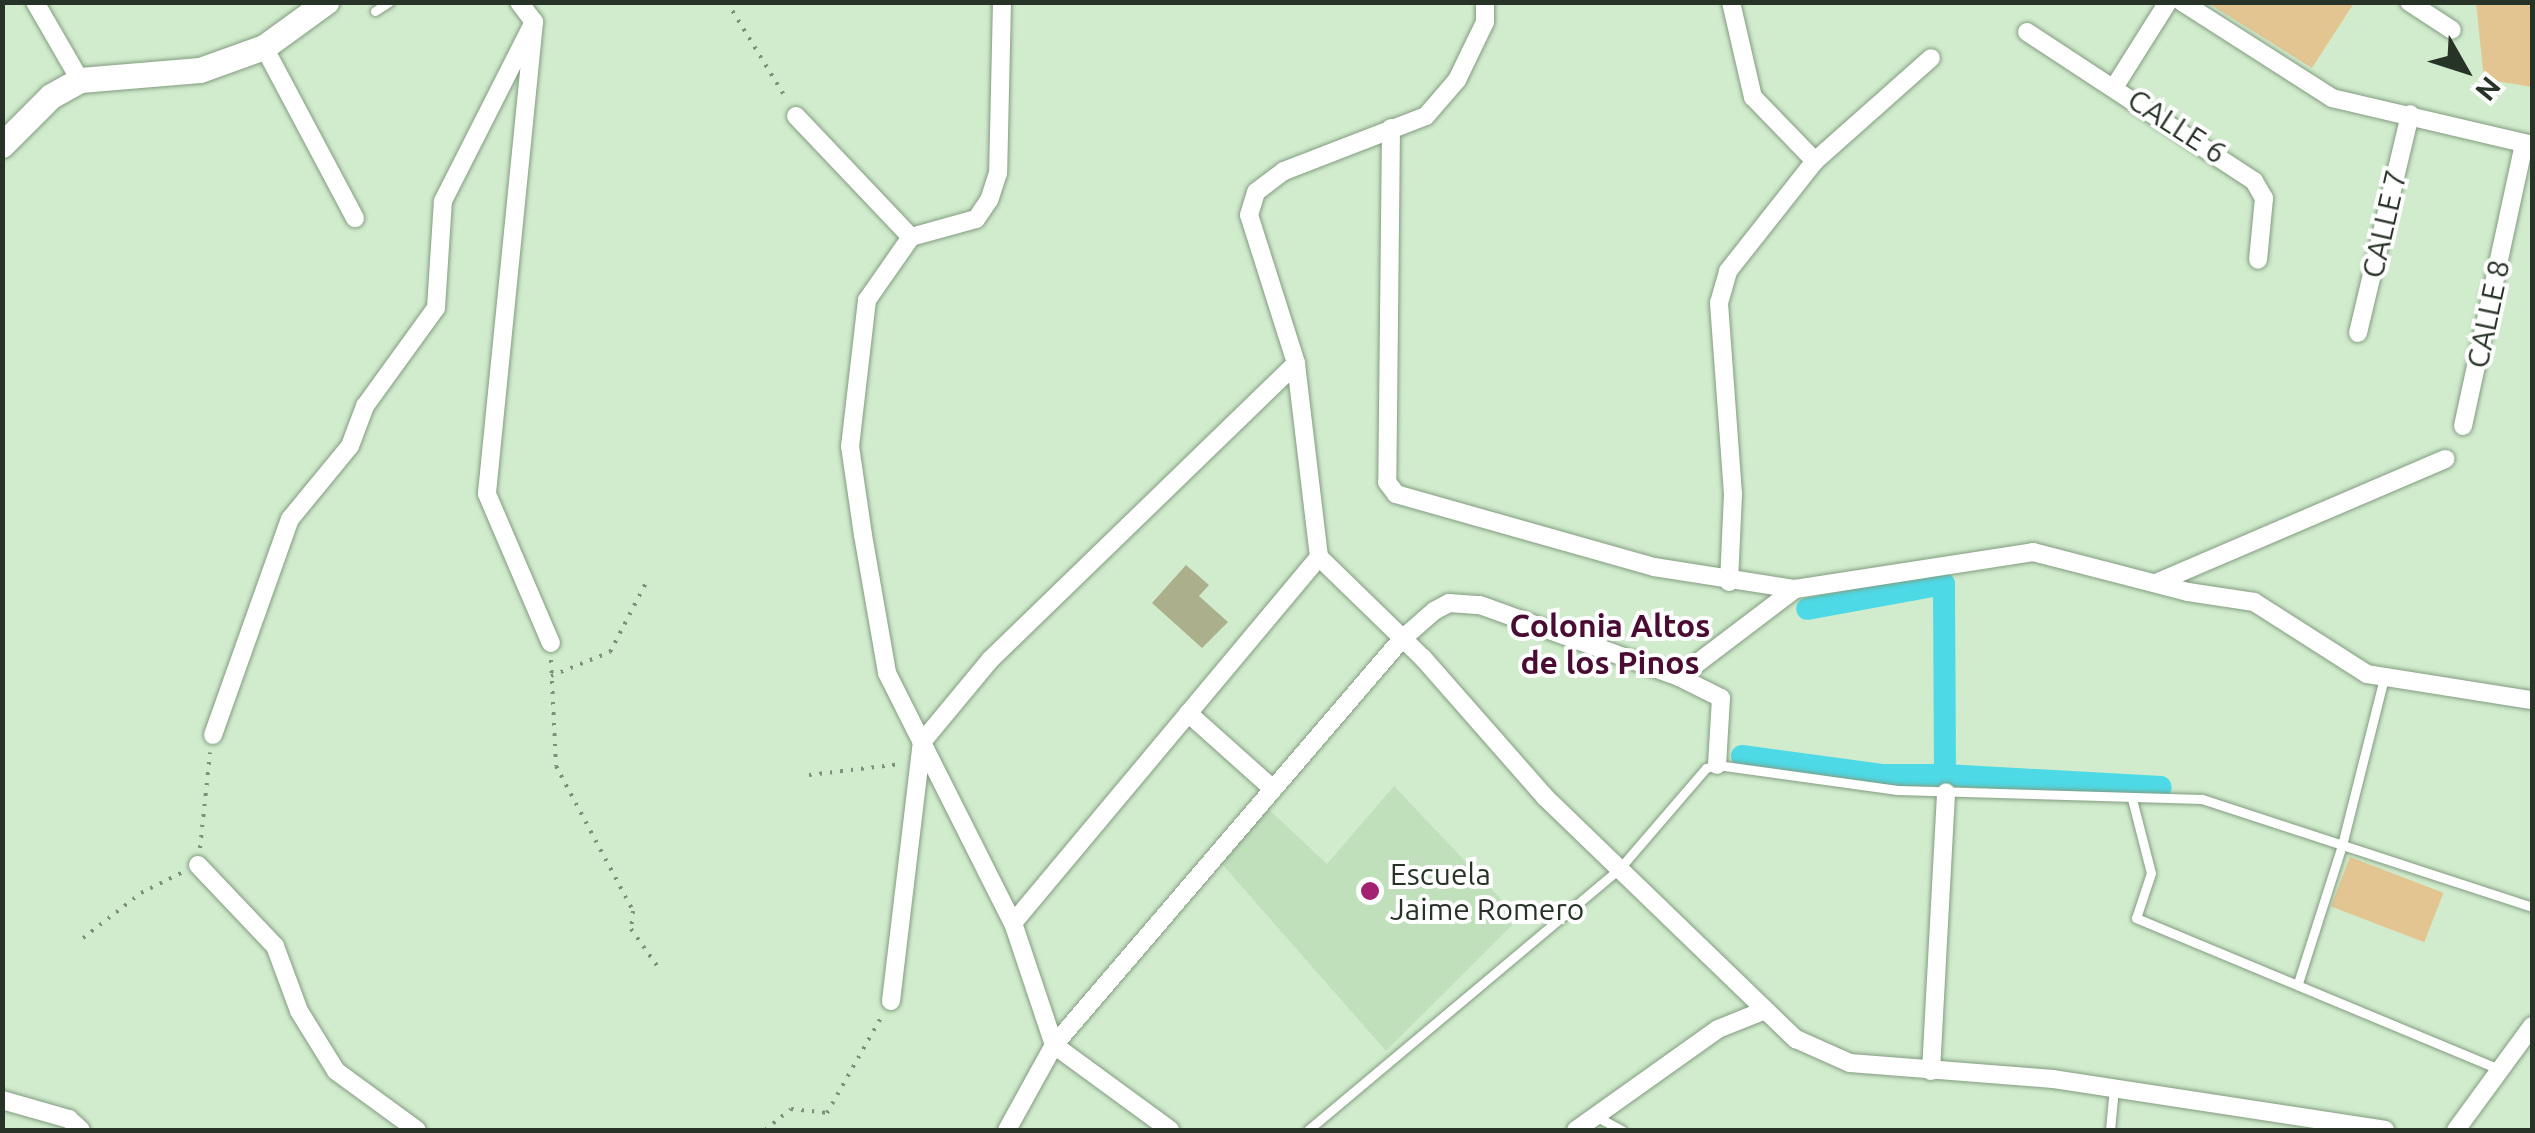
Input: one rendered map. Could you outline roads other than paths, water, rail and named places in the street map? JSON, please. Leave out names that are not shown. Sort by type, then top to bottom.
[{"type":"street","points":[[35,2],[80,80]]},
{"type":"street","points":[[2,146],[51,96],[80,80],[200,70],[264,47],[326,2]]},
{"type":"street","points":[[519,2],[534,22],[487,494],[551,643]]},
{"type":"street","points":[[1485,2],[1485,22],[1457,80],[1426,116],[1284,171],[1256,192],[1249,214],[1296,363],[1318,558],[1620,868],[1796,1039],[1850,1064],[2114,1088],[2385,1130]]},
{"type":"street","points":[[1731,2],[1753,96],[1815,160]]},
{"type":"street","points":[[2115,86],[2168,2]]},
{"type":"street","points":[[2182,2],[2332,98],[2528,144]]},
{"type":"street","points":[[2410,2],[2452,30]]},
{"type":"street","points":[[1003,3],[998,173],[989,200],[976,219],[911,237],[867,300],[850,446],[887,673],[1013,923],[1054,1046],[1170,1130]]},
{"type":"street","points":[[213,735],[290,519],[350,446],[365,406],[436,308],[443,201],[534,22]]},
{"type":"street","name":"CALLE 6","points":[[2027,32],[2254,180],[2264,198],[2258,260]]},
{"type":"street","points":[[264,47],[355,218]]},
{"type":"street","points":[[1729,582],[1733,494],[1719,304],[1740,253],[1815,160],[1931,58]]},
{"type":"street","name":"CALLE 7","points":[[2358,334],[2410,114]]},
{"type":"street","points":[[796,116],[911,237]]},
{"type":"street","points":[[1391,128],[1387,482],[1414,502],[1729,582],[1795,589],[2033,552],[2156,583],[2254,602],[2335,656],[2384,678],[2532,700]]},
{"type":"street","name":"CALLE 8","points":[[2464,426],[2528,144]]},
{"type":"street","points":[[890,1002],[916,762],[922,742],[990,660],[1296,363]]},
{"type":"street","points":[[2156,583],[2446,459]]},
{"type":"street","points":[[1013,923],[1318,558]]},
{"type":"street","points":[[1680,676],[1795,589]]},
{"type":"street","points":[[1007,1130],[1054,1046],[1401,640],[1434,611],[1467,602],[1680,676],[1721,698],[1717,765]]},
{"type":"street","points":[[1188,713],[1273,789]]},
{"type":"street","points":[[1930,1071],[1946,792]]},
{"type":"street","points":[[198,864],[274,946],[299,1011],[336,1072],[416,1130]]},
{"type":"street","points":[[1576,1130],[1599,1118],[1718,1029],[1763,1011]]},
{"type":"street","points":[[2456,1130],[2504,1072],[2532,1026]]},
{"type":"street","points":[[2,1100],[69,1118],[82,1130]]},
{"type":"lane","points":[[375,11],[389,2]]},
{"type":"lane","points":[[2298,983],[2342,845],[2384,678]]},
{"type":"lane","points":[[1308,1130],[1620,868],[1706,768],[1717,765],[1946,792],[2202,799],[2532,907]]},
{"type":"lane","points":[[2132,799],[2151,873],[2136,918],[2504,1072]]},
{"type":"lane","points":[[2110,1130],[2114,1088]]},
{"type":"lane","points":[[1599,1118],[1622,1130]]},
{"type":"waterway","points":[[1742,756],[1883,775],[1945,775],[1944,584],[1807,609]]},
{"type":"waterway","points":[[1945,787],[1945,775],[2161,787]]},
{"type":"place","name":"Escuela Jaime Romero","points":[[1370,891]]},
{"type":"district","name":"Colonia Altos de los Pinos","points":[[1610,644]]}]
